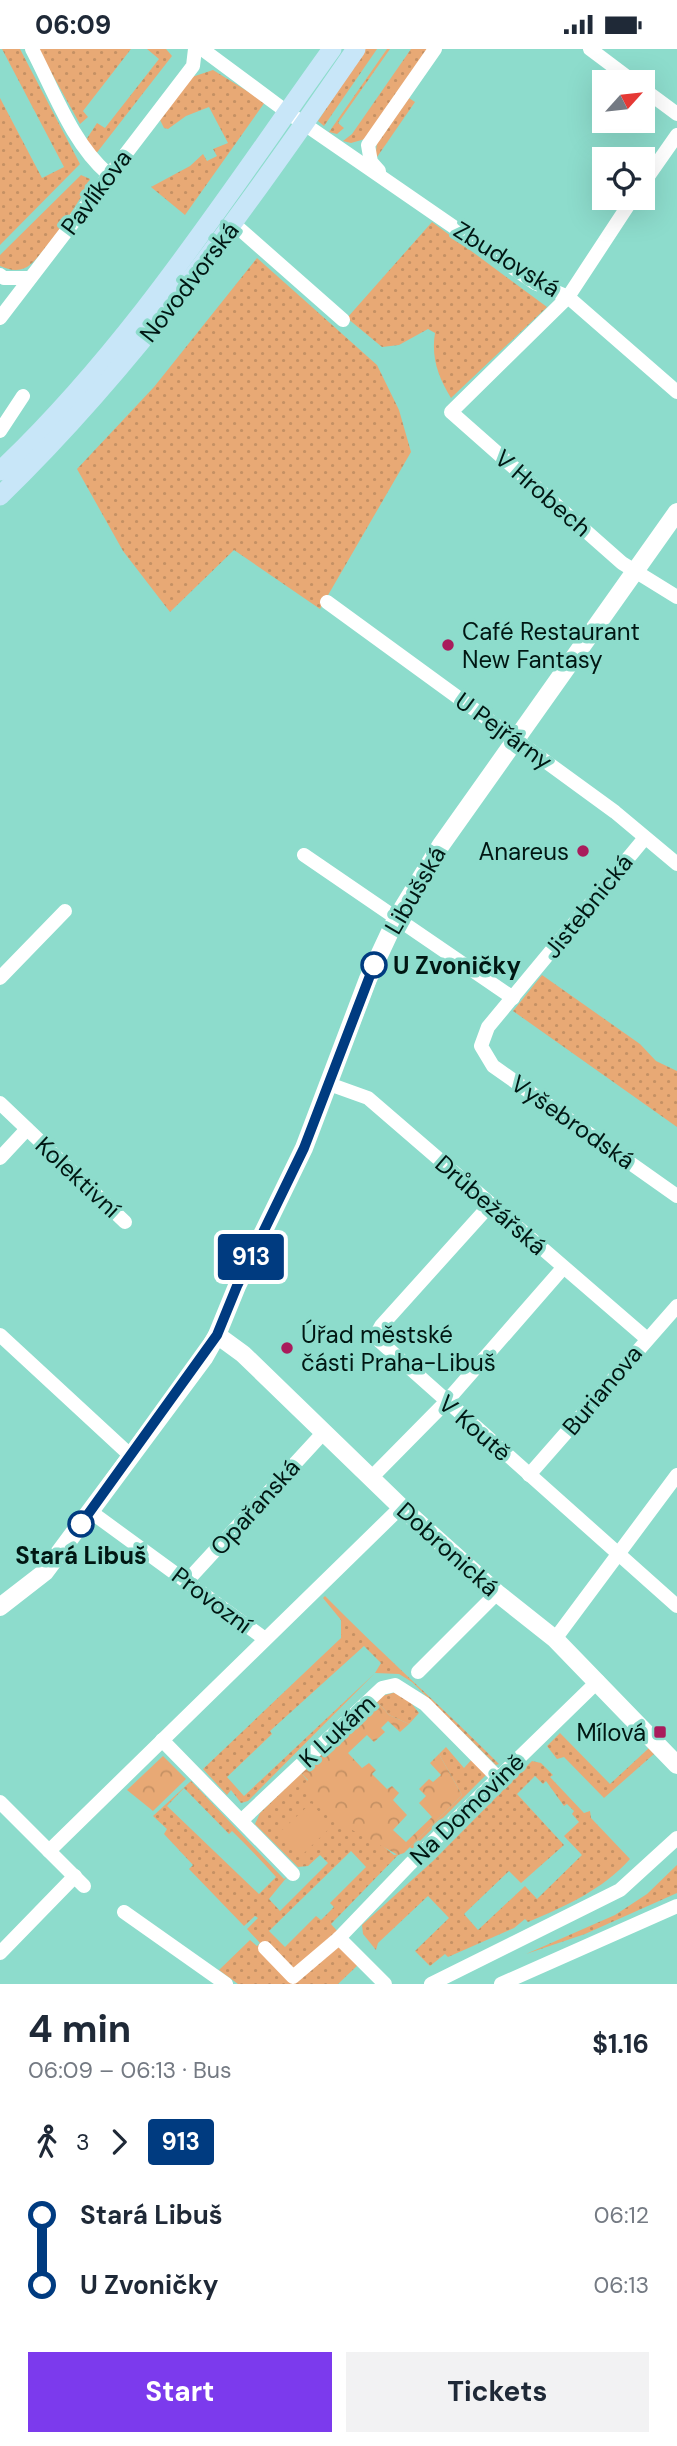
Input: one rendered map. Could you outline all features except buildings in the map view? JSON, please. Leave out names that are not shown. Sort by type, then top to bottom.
[{"type":"main road","name":"Novodvorská","points":[[0,471],[38,435],[116,348],[199,239],[332,49]]},
{"type":"main road","name":"Novodvorská","points":[[0,496],[52,445],[131,358],[234,224],[356,49]]},
{"type":"street","points":[[32,49],[76,135],[93,161],[108,174]]},
{"type":"street","points":[[195,49],[193,66],[203,62],[226,67]]},
{"type":"street","name":"Zbudovská","points":[[202,49],[287,112],[535,283],[568,297],[625,210]]},
{"type":"street","name":"Zbudovská","points":[[383,178],[371,162],[368,145],[435,49]]},
{"type":"street","points":[[590,49],[618,70]]},
{"type":"street","name":"Pavlíkova","points":[[0,318],[193,66]]},
{"type":"street","points":[[655,98],[677,114]]},
{"type":"street","points":[[655,166],[677,135]]},
{"type":"street","points":[[234,224],[343,320]]},
{"type":"street","points":[[0,275],[4,278],[30,278]]},
{"type":"street","points":[[568,297],[677,392]]},
{"type":"street","name":"V Hrobech","points":[[568,297],[451,412],[622,563],[677,597]]},
{"type":"street","points":[[0,431],[23,397]]},
{"type":"street","name":"Libušská","points":[[0,1607],[45,1572],[217,1335],[237,1286],[304,1148],[368,979],[396,919],[441,845],[677,512]]},
{"type":"street","name":"U Pejřárny","points":[[327,602],[615,812],[677,864]]},
{"type":"street","name":"Jistebnická","points":[[481,1040],[644,839]]},
{"type":"street","points":[[304,855],[513,998]]},
{"type":"street","points":[[0,978],[65,911]]},
{"type":"street","name":"Vyšebrodská","points":[[481,1040],[483,1051],[493,1066],[677,1196]]},
{"type":"street","name":"Drůbežářská","points":[[330,1084],[368,1098],[646,1338]]},
{"type":"street","name":"Kolektivní","points":[[0,1103],[125,1222]]},
{"type":"street","points":[[0,1158],[27,1129]]},
{"type":"street","name":"V Koutě","points":[[490,1205],[380,1326],[375,1337],[529,1475],[622,1553],[677,1605]]},
{"type":"street","points":[[371,1478],[446,1402],[563,1268]]},
{"type":"street","name":"Burianova","points":[[529,1475],[646,1338],[677,1306]]},
{"type":"street","points":[[0,1335],[131,1456]]},
{"type":"street","name":"Dobronická","points":[[217,1335],[243,1354],[401,1507],[498,1593],[555,1639],[677,1765]]},
{"type":"street","name":"Opařanská","points":[[187,1581],[324,1433]]},
{"type":"street","points":[[555,1639],[622,1553],[677,1475]]},
{"type":"street","points":[[49,1851],[401,1507]]},
{"type":"street","name":"Provozní","points":[[91,1512],[265,1640]]},
{"type":"street","points":[[418,1672],[498,1593]]},
{"type":"street","name":"Na Domovině","points":[[265,1948],[293,1977],[338,1938],[598,1682]]},
{"type":"street","name":"K Lukám","points":[[242,1820],[382,1688],[395,1685],[425,1704],[498,1778]]},
{"type":"street","points":[[162,1740],[293,1874]]},
{"type":"street","points":[[0,1803],[80,1881],[0,1954]]},
{"type":"street","points":[[430,1984],[620,1889],[677,1838]]},
{"type":"street","points":[[501,1984],[677,1906]]},
{"type":"street","points":[[124,1912],[226,1984]]},
{"type":"street","points":[[338,1938],[384,1984]]},
{"type":"green space","points":[[2,49],[20,49],[80,164],[0,245],[0,98],[42,178],[64,167]]},
{"type":"green space","points":[[38,49],[131,49],[83,111],[88,117],[80,124]]},
{"type":"green space","points":[[147,49],[166,49],[172,56],[95,155],[86,140],[97,123],[105,128],[159,59]]},
{"type":"green space","points":[[365,49],[377,49],[324,126],[318,121]]},
{"type":"green space","points":[[387,49],[390,49],[338,123],[344,128],[337,134],[329,132]]},
{"type":"green space","points":[[411,49],[428,49],[365,139],[351,143],[343,141],[352,134]]},
{"type":"green space","points":[[213,70],[265,102],[185,215],[151,187],[190,166],[203,154],[207,161],[217,156],[213,149],[228,143],[209,107],[186,116],[168,129],[164,128],[160,120],[192,77]]},
{"type":"green space","points":[[409,98],[415,102],[375,160],[377,143]]},
{"type":"green space","points":[[81,175],[90,179],[87,187],[33,262],[24,269],[14,270],[0,266],[0,255]]},
{"type":"green space","points":[[432,222],[547,307],[451,398],[437,367],[435,333],[428,329],[399,345],[382,347],[347,318]]},
{"type":"green space","points":[[257,258],[377,365],[399,410],[411,452],[320,609],[234,550],[170,612],[123,551],[77,469],[154,387]]},
{"type":"green space","points":[[542,975],[640,1044],[656,1061],[677,1071],[677,1127],[513,1011]]},
{"type":"green space","points":[[325,1596],[499,1764],[496,1765],[412,1682],[399,1674],[375,1673],[248,1801],[241,1803],[231,1790],[227,1795],[203,1769],[341,1638],[341,1620],[323,1598]],"holes":[[[364,1646],[381,1663],[375,1673],[244,1796],[227,1777],[272,1734],[270,1731]]]},
{"type":"green space","points":[[396,1692],[407,1698],[419,1713],[409,1724],[389,1715],[377,1701],[382,1696]]},
{"type":"green space","points":[[377,1701],[389,1715],[409,1724],[400,1732],[388,1721],[381,1728],[385,1732],[374,1742],[367,1735],[348,1753],[362,1768],[369,1763],[376,1770],[372,1774],[387,1789],[392,1786],[399,1793],[393,1800],[407,1815],[393,1830],[406,1842],[432,1817],[419,1803],[426,1796],[419,1789],[429,1779],[433,1782],[441,1775],[430,1763],[439,1754],[462,1795],[404,1853],[398,1855],[343,1825],[304,1784],[308,1780],[301,1773]]},
{"type":"green space","points":[[560,1733],[610,1784],[649,1748],[654,1754],[604,1798],[564,1757],[557,1759],[547,1746]]},
{"type":"green space","points":[[446,1747],[464,1768],[473,1758],[488,1773],[412,1849],[410,1847],[462,1795],[439,1754]]},
{"type":"green space","points":[[163,1756],[186,1779],[153,1811],[127,1790]]},
{"type":"green space","points":[[532,1761],[541,1763],[553,1775],[550,1777],[584,1813],[590,1811],[591,1818],[630,1859],[608,1880],[570,1903],[528,1922],[525,1919],[514,1928],[448,1957],[445,1954],[430,1966],[415,1951],[449,1918],[428,1896],[378,1943],[376,1950],[363,1934],[362,1925],[433,1861]],"holes":[[[535,1776],[543,1784],[546,1781],[564,1806],[567,1804],[574,1811],[572,1814],[579,1822],[564,1836],[582,1855],[537,1899],[525,1886],[478,1930],[464,1914],[509,1871],[521,1883],[564,1845],[517,1794]]]},
{"type":"green space","points":[[301,1773],[308,1781],[305,1784],[394,1855],[399,1854],[331,1924],[354,1950],[359,1964],[338,1984],[238,1984],[219,1970],[250,1940],[257,1946],[260,1943],[247,1929],[258,1918],[255,1916],[244,1926],[189,1869],[193,1865],[164,1834],[167,1829],[153,1816],[191,1781],[284,1879],[287,1877],[269,1899],[280,1911],[328,1863],[320,1855],[308,1866],[298,1867],[255,1824],[260,1813]],"holes":[[[184,1788],[229,1834],[232,1831],[276,1877],[259,1894],[167,1806]],[[351,1851],[366,1867],[330,1903],[334,1907],[321,1920],[316,1916],[285,1947],[269,1931]]]},
{"type":"green space","points":[[311,1803],[332,1826],[303,1854],[281,1831]]},
{"type":"green space","points":[[677,1865],[677,1893],[585,1934],[526,1954],[615,1915],[647,1894]]},
{"type":"bus line","name":"913","points":[[81,1524],[204,1358],[217,1335],[237,1286],[304,1148],[374,965]]},
{"type":"place","name":"Café Restaurant New Fantasy","points":[[448,645]]},
{"type":"place","name":"Anareus","points":[[583,851]]},
{"type":"place","name":"U Zvoničky","points":[[374,965]]},
{"type":"place","name":"Úřad městské části Praha-Libuš","points":[[287,1348]]},
{"type":"place","name":"Stará Libuš","points":[[81,1524]]},
{"type":"place","name":"Mílová","points":[[660,1732]]}]
